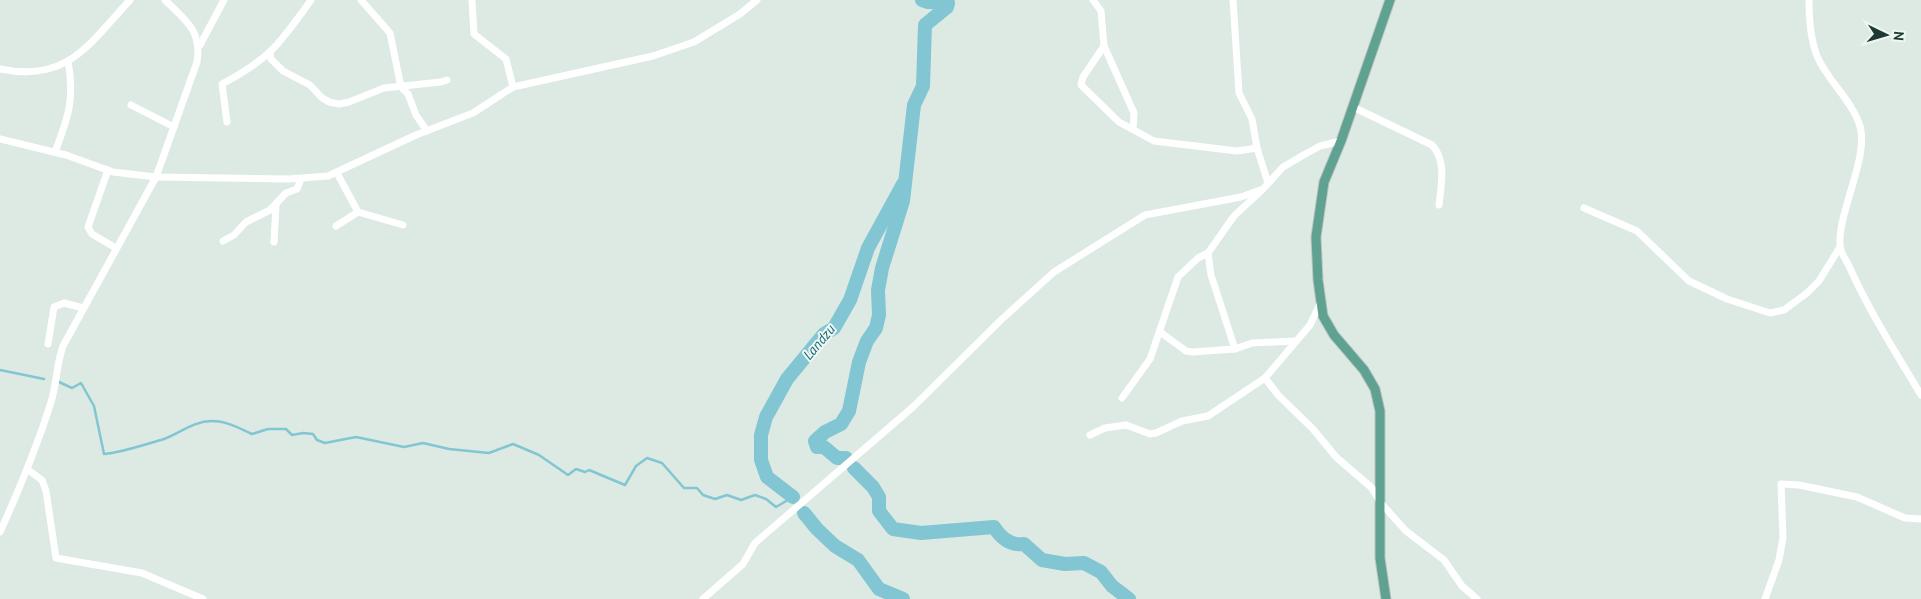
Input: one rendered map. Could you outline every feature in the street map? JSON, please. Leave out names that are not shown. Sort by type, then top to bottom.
[{"type":"main road","points":[[1386,599],[1380,558],[1380,411],[1375,389],[1352,353],[1334,335],[1323,316],[1320,304],[1316,237],[1319,205],[1324,182],[1353,108],[1390,0]]},
{"type":"street","points":[[0,69],[22,74],[68,61],[92,43],[130,0]]},
{"type":"street","points":[[165,0],[188,23],[200,45]]},
{"type":"street","points":[[0,532],[27,469],[52,400],[56,365],[83,308],[156,177],[196,62],[200,45],[224,0]]},
{"type":"street","points":[[227,122],[222,84],[251,69],[270,54],[283,40],[311,0]]},
{"type":"street","points":[[361,0],[390,33],[401,87],[408,94],[416,115],[427,131]]},
{"type":"street","points":[[472,0],[474,34],[506,59],[513,87]]},
{"type":"street","points":[[0,138],[55,152],[108,170],[156,177],[301,179],[337,173],[427,131],[473,113],[513,87],[652,56],[694,42],[740,14],[757,0]]},
{"type":"street","points":[[1093,0],[1100,11],[1104,46],[1134,114],[1133,128]]},
{"type":"street","points":[[1233,0],[1239,93],[1252,119],[1256,148],[1268,183]]},
{"type":"street","points":[[1584,208],[1637,230],[1689,281],[1727,299],[1770,313],[1784,310],[1807,293],[1819,281],[1840,247],[1843,222],[1861,147],[1862,134],[1860,123],[1817,57],[1809,27],[1809,0]]},
{"type":"street","points":[[1104,46],[1082,77],[1081,85],[1119,122],[1133,128],[1147,139],[1168,144],[1237,151],[1256,148]]},
{"type":"street","points":[[270,54],[275,64],[310,84],[329,102],[349,102],[384,88],[447,80]]},
{"type":"street","points":[[55,152],[66,126],[72,97],[68,61]]},
{"type":"street","points":[[131,105],[174,127]]},
{"type":"street","points":[[1353,108],[1428,143],[1436,149],[1442,167],[1440,205]]},
{"type":"street","points":[[1122,398],[1150,359],[1178,277],[1198,258],[1208,253],[1234,216],[1283,167],[1320,146],[1341,141]]},
{"type":"street","points":[[108,170],[103,190],[88,227],[92,234],[116,248]]},
{"type":"street","points":[[337,173],[358,212],[403,225]]},
{"type":"street","points":[[223,241],[234,235],[246,222],[276,205],[286,193],[297,189],[301,179]]},
{"type":"street","points":[[703,599],[743,564],[755,543],[913,407],[1014,308],[1054,272],[1145,216],[1241,196],[1263,189]]},
{"type":"street","points":[[274,242],[276,205]]},
{"type":"street","points":[[336,226],[358,212]]},
{"type":"street","points":[[1840,247],[1856,282],[1921,395]]},
{"type":"street","points":[[1208,253],[1211,274],[1235,349]]},
{"type":"street","points":[[48,344],[54,307],[64,303],[83,308]]},
{"type":"street","points":[[1090,435],[1104,428],[1126,424],[1150,434],[1182,421],[1208,416],[1265,378],[1310,324],[1320,304]]},
{"type":"street","points":[[1160,332],[1186,351],[1192,352],[1235,349],[1252,343],[1295,341]]},
{"type":"street","points":[[1265,378],[1278,395],[1313,429],[1336,457],[1372,488],[1380,502],[1406,531],[1444,560],[1462,586],[1477,599]]},
{"type":"street","points":[[27,469],[42,480],[46,491],[56,558],[142,574],[173,584],[204,599]]},
{"type":"street","points":[[1765,599],[1779,560],[1783,538],[1781,484],[1799,485],[1857,497],[1905,518],[1921,519]]},
{"type":"waterway","name":"Landzu","points":[[846,458],[837,458],[824,447],[817,447],[815,441],[825,432],[841,424],[849,411],[859,362],[867,341],[876,328],[879,315],[878,290],[882,268],[903,201],[914,105],[923,86],[925,25],[947,7],[948,3],[922,0]]},
{"type":"waterway","name":"Landzu","points":[[793,497],[767,477],[761,460],[761,435],[766,417],[787,379],[824,334],[834,328],[850,300],[868,248],[903,184]]},
{"type":"waterway","points":[[0,370],[44,379]]},
{"type":"waterway","points":[[59,382],[72,388],[81,383],[94,406],[104,454],[161,440],[198,423],[217,421],[252,434],[268,429],[286,429],[292,435],[313,434],[317,440],[325,443],[356,437],[404,447],[423,443],[449,449],[489,453],[513,444],[539,455],[568,475],[576,469],[585,472],[589,470],[625,485],[636,466],[647,458],[662,463],[684,488],[697,488],[703,495],[715,499],[727,495],[741,500],[755,495],[766,499],[776,507],[793,497]]},
{"type":"waterway","name":"Landzu","points":[[854,468],[873,487],[879,497],[879,511],[893,529],[921,533],[994,527],[1006,540],[1014,544],[1024,544],[1042,560],[1065,564],[1084,563],[1101,572],[1112,586],[1129,599]]},
{"type":"waterway","name":"Landzu","points":[[804,513],[835,546],[858,560],[879,589],[903,599]]}]
